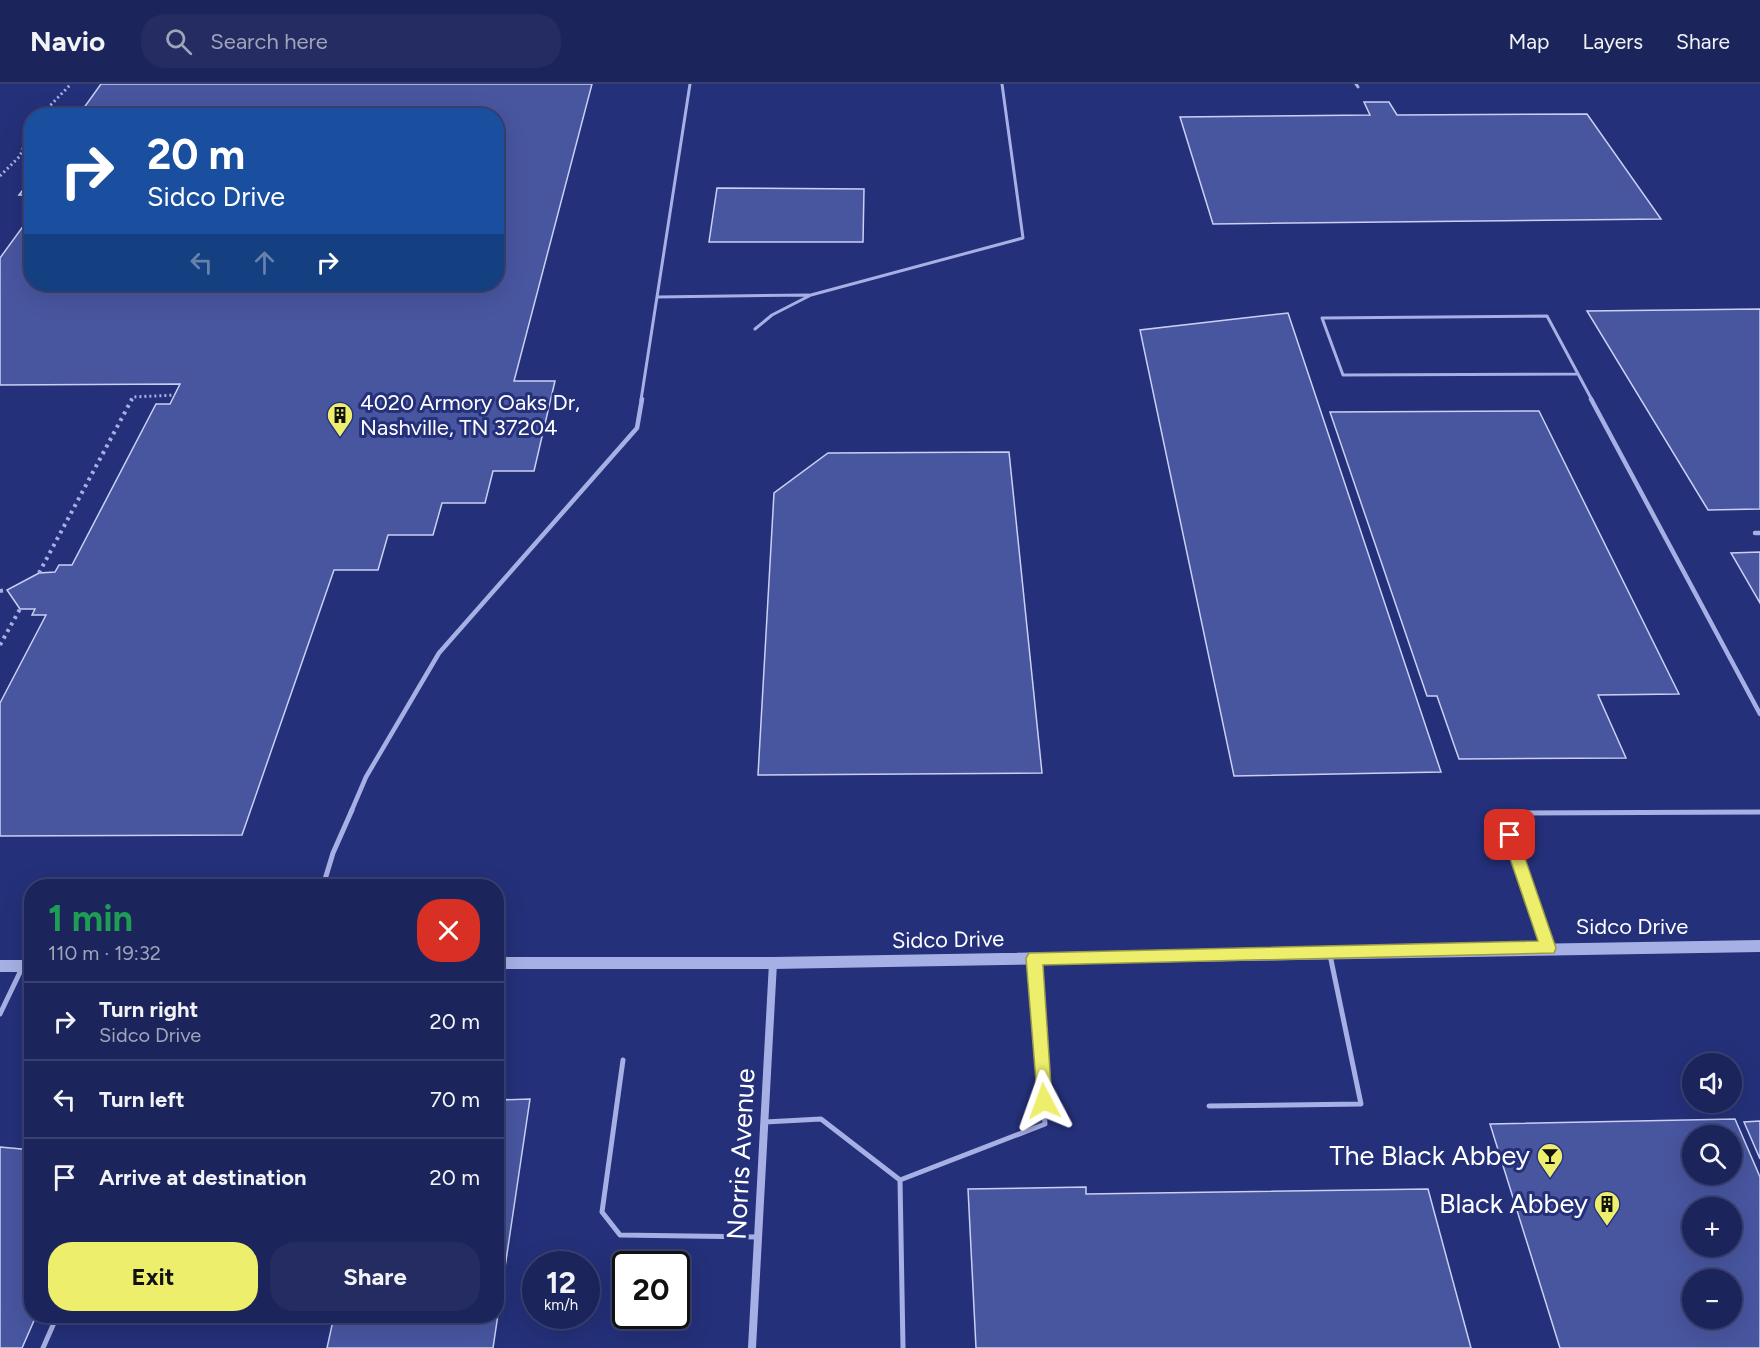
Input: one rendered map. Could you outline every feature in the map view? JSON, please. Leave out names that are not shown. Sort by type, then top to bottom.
[{"type":"street","name":"Sidco Drive","points":[[504,963],[773,963],[1760,946]]},
{"type":"street","name":"Norris Avenue","points":[[752,1348],[773,963]]},
{"type":"street","points":[[0,966],[24,966]]},
{"type":"lane","points":[[326,879],[366,777],[400,714],[439,653],[636,428],[690,84]]},
{"type":"lane","points":[[755,328],[772,315],[812,295],[1023,238],[1002,84]]},
{"type":"lane","points":[[657,297],[812,295]]},
{"type":"lane","points":[[1577,374],[1343,375],[1322,318],[1547,316],[1760,714]]},
{"type":"lane","points":[[1548,948],[1502,813],[1760,812]]},
{"type":"lane","points":[[1209,1106],[1361,1104],[1329,952]]},
{"type":"lane","points":[[900,1180],[1045,1124],[1034,958]]},
{"type":"lane","points":[[0,1014],[24,971]]},
{"type":"lane","points":[[623,1060],[602,1212],[620,1235],[758,1237]]},
{"type":"lane","points":[[764,1122],[821,1119],[900,1180]]},
{"type":"lane","points":[[900,1180],[903,1348]]},
{"type":"lane","points":[[43,1348],[54,1323]]},
{"type":"path","points":[[48,108],[70,84]]},
{"type":"path","points":[[0,176],[20,156],[24,146]]},
{"type":"path","points":[[39,573],[133,397],[175,395]]},
{"type":"path","points":[[0,591],[7,590]]},
{"type":"path","points":[[0,645],[20,609]]},
{"type":"building","name":"4020 Armory Oaks Dr, Nashville, TN 37204","points":[[101,84],[592,84],[514,381],[555,381],[534,471],[493,471],[485,503],[442,503],[433,535],[388,535],[378,570],[334,570],[242,835],[0,836],[0,703],[46,615],[32,615],[35,609],[20,609],[7,590],[39,573],[55,572],[59,565],[72,565],[156,404],[170,404],[180,384],[0,385],[0,258],[24,225],[24,291],[504,291],[504,108],[84,108]]},
{"type":"building","points":[[1364,102],[1389,102],[1397,115],[1587,114],[1661,219],[1213,224],[1180,117],[1370,115]]},
{"type":"building","points":[[717,188],[864,189],[863,242],[709,242]]},
{"type":"building","points":[[1760,309],[1760,509],[1708,510],[1587,311]]},
{"type":"building","points":[[1288,313],[1441,772],[1234,776],[1140,330]]},
{"type":"building","points":[[1539,411],[1679,694],[1598,695],[1626,758],[1459,759],[1437,696],[1427,696],[1330,412]]},
{"type":"building","points":[[1009,452],[1042,773],[758,775],[774,493],[828,453]]},
{"type":"building","points":[[1760,552],[1760,603],[1731,553]]},
{"type":"building","points":[[530,1099],[504,1274],[504,1100]]},
{"type":"building","name":"Black Abbey","points":[[1735,1119],[1738,1125],[1682,1125],[1682,1185],[1742,1185],[1742,1135],[1760,1177],[1760,1348],[1560,1348],[1490,1124]]},
{"type":"building","points":[[1760,1121],[1760,1159],[1744,1122]]},
{"type":"building","points":[[0,1147],[24,1149],[24,1323],[33,1323],[22,1348],[0,1348]]},
{"type":"building","points":[[1086,1187],[1086,1194],[1428,1189],[1471,1348],[976,1348],[968,1189]]},
{"type":"building","points":[[332,1323],[497,1323],[493,1348],[327,1348]]},
{"type":"place","name":"4020 Armory Oaks Dr, Nashville, TN 37204","points":[[340,438]]},
{"type":"place","name":"The Black Abbey","points":[[1550,1179]]},
{"type":"place","name":"Black Abbey","points":[[1607,1227]]},
{"type":"route","points":[[1044,1101],[1034,958],[1548,948],[1510,835]]}]
